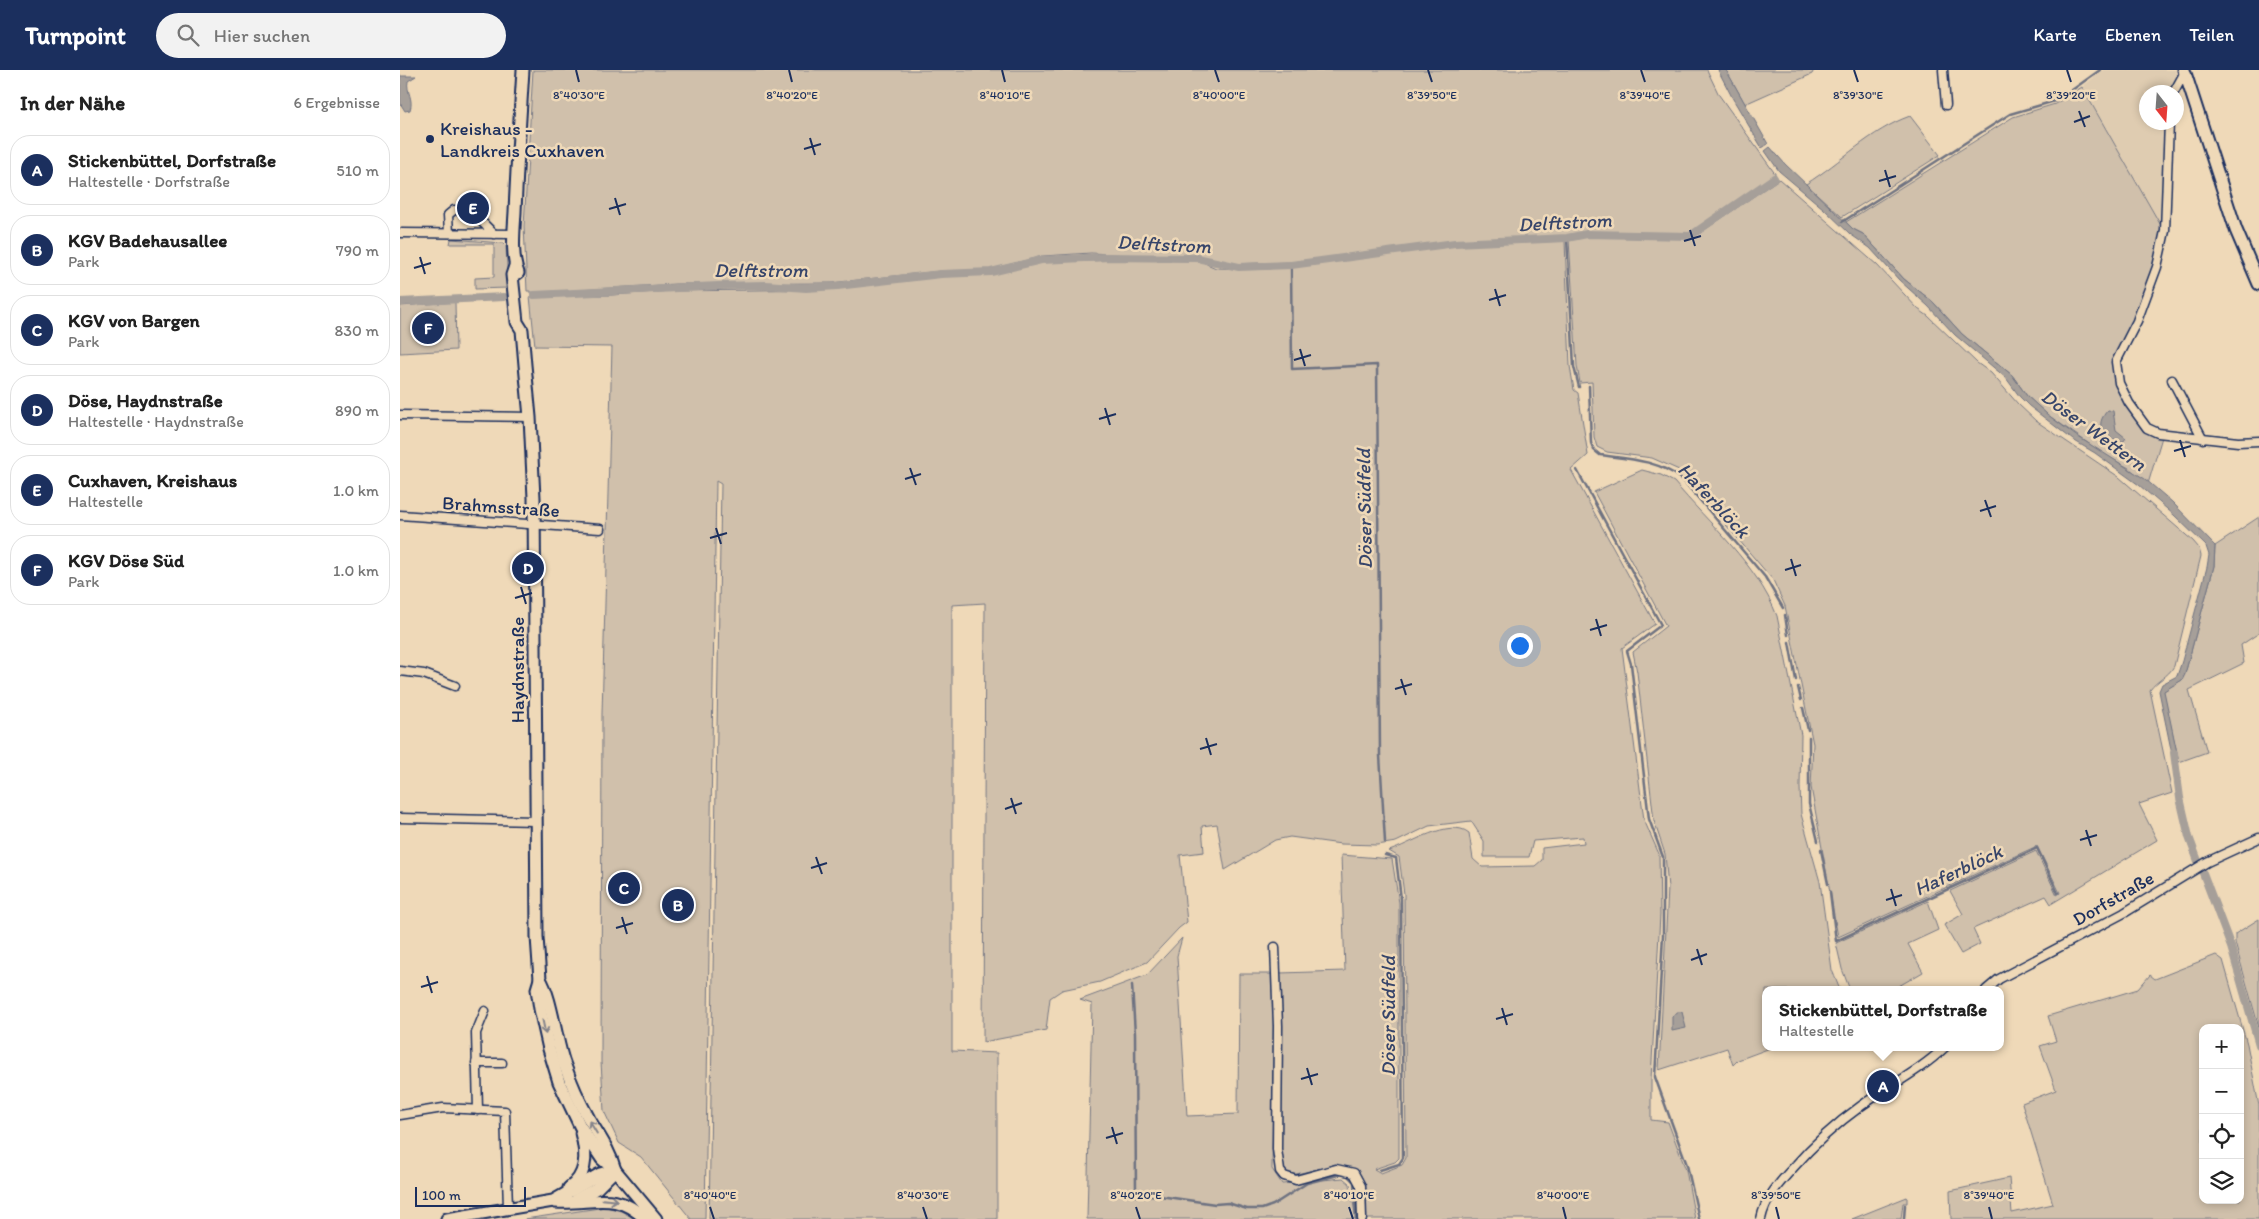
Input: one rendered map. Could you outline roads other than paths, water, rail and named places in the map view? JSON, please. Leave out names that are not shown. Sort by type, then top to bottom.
[{"type":"street","name":"Haydnstraße","points":[[523,70],[514,234],[515,266],[520,279],[524,326],[522,330],[530,417],[534,524],[537,937],[540,980],[537,989],[549,1049],[559,1082],[580,1126],[602,1159],[615,1170]]},
{"type":"street","points":[[1943,70],[1946,105]]},
{"type":"street","points":[[2177,85],[2184,71]]},
{"type":"street","points":[[2184,71],[2239,237],[2259,284]]},
{"type":"street","points":[[2169,130],[2166,231],[2158,267],[2137,321],[2116,362],[2119,383],[2129,403],[2147,428],[2158,433],[2203,439],[2259,441]]},
{"type":"street","points":[[449,233],[448,215],[454,210],[470,210],[494,234]]},
{"type":"street","points":[[400,233],[514,234]]},
{"type":"street","points":[[2172,380],[2203,439]]},
{"type":"street","points":[[400,415],[530,417]]},
{"type":"street","name":"Brahmsstraße","points":[[400,515],[600,529]]},
{"type":"street","points":[[400,671],[424,674],[455,686]]},
{"type":"street","points":[[400,818],[536,821]]},
{"type":"street","name":"Dorfstraße","points":[[1991,986],[1999,979],[2124,912],[2207,862],[2259,838]]},
{"type":"street","points":[[1275,947],[1278,1018],[1277,1156],[1280,1171],[1284,1176],[1296,1180],[1336,1169],[1354,1173],[1361,1186],[1362,1219]]},
{"type":"street","name":"Haydnstraße","points":[[540,980],[546,988],[554,1028],[568,1074],[584,1110],[612,1156],[615,1170]]},
{"type":"street","points":[[478,1110],[476,1033],[485,1011]]},
{"type":"street","points":[[1761,1218],[1769,1198],[1777,1186],[1817,1142],[1861,1106],[1926,1063],[1940,1051]]},
{"type":"street","points":[[476,1063],[502,1062]]},
{"type":"street","points":[[400,1115],[443,1108],[505,1111],[508,1208]]},
{"type":"street","points":[[554,1202],[582,1174],[586,1154],[580,1126]]},
{"type":"street","points":[[554,1202],[600,1174],[615,1170]]},
{"type":"street","points":[[569,1203],[597,1188],[615,1170]]},
{"type":"street","points":[[615,1170],[656,1219]]},
{"type":"street","points":[[447,1219],[554,1202],[569,1203],[597,1200],[617,1200],[633,1208],[645,1219]]},
{"type":"waterway","points":[[1842,222],[2010,114],[2058,100],[2100,70]]},
{"type":"waterway","name":"Delftstrom","points":[[534,295],[718,286],[766,285],[806,288],[837,286],[941,274],[991,272],[1041,260],[1105,257],[1197,258],[1239,267],[1291,265],[1455,243],[1567,238],[1587,234],[1690,236],[1774,178]]},
{"type":"waterway","points":[[1567,238],[1574,367],[1579,387]]},
{"type":"waterway","name":"Döser Südfeld","points":[[1291,265],[1292,369],[1377,365],[1380,755],[1385,842]]},
{"type":"waterway","name":"Delftstrom","points":[[400,302],[504,297]]},
{"type":"waterway","name":"Haferblöck","points":[[1589,386],[1591,443],[1594,450],[1600,455],[1633,459],[1653,464],[1682,479],[1765,577],[1783,608]]},
{"type":"waterway","points":[[1577,470],[1661,625],[1627,651],[1631,664],[1649,819],[1663,857],[1663,935],[1655,1077],[1687,1165],[1699,1219]]},
{"type":"waterway","name":"Haferblöck","points":[[1785,615],[1788,635]]},
{"type":"waterway","name":"Haferblöck","points":[[1789,642],[1796,680]]},
{"type":"waterway","name":"Haferblöck","points":[[1798,687],[1801,700]]},
{"type":"waterway","name":"Haferblöck","points":[[1803,708],[1808,730]]},
{"type":"waterway","name":"Haferblöck","points":[[1809,737],[1809,804],[1818,841]]},
{"type":"waterway","name":"Döser Wettern","points":[[2174,753],[2180,798],[2189,837],[2198,861]]},
{"type":"waterway","name":"Haferblöck","points":[[1830,892],[1836,941],[2037,848],[2058,893]]},
{"type":"waterway","name":"Haferblöck","points":[[1821,850],[1828,884]]},
{"type":"waterway","name":"Döser Südfeld","points":[[1380,1170],[1399,1164],[1403,1158],[1401,899],[1396,858],[1385,855]]},
{"type":"waterway","name":"Döser Wettern","points":[[2203,873],[2231,947],[2259,1045]]},
{"type":"waterway","points":[[1132,985],[1135,1034],[1136,1196],[1153,1195],[1215,1204],[1228,1203],[1247,1209],[1262,1209],[1273,1205],[1307,1183],[1342,1174],[1348,1176],[1354,1182],[1356,1219]]},
{"type":"waterway","points":[[1904,1219],[1905,1205]]},
{"type":"place","name":"Kreishaus - Landkreis Cuxhaven","points":[[430,139]]},
{"type":"place","name":"Cuxhaven, Kreishaus","points":[[473,208]]},
{"type":"place","name":"KGV Döse Süd","points":[[428,328]]},
{"type":"place","name":"Döse, Haydnstraße","points":[[528,568]]},
{"type":"place","name":"KGV von Bargen","points":[[624,888]]},
{"type":"place","name":"KGV Badehausallee","points":[[678,905]]},
{"type":"place","name":"Stickenbüttel, Dorfstraße","points":[[1883,1086]]}]
